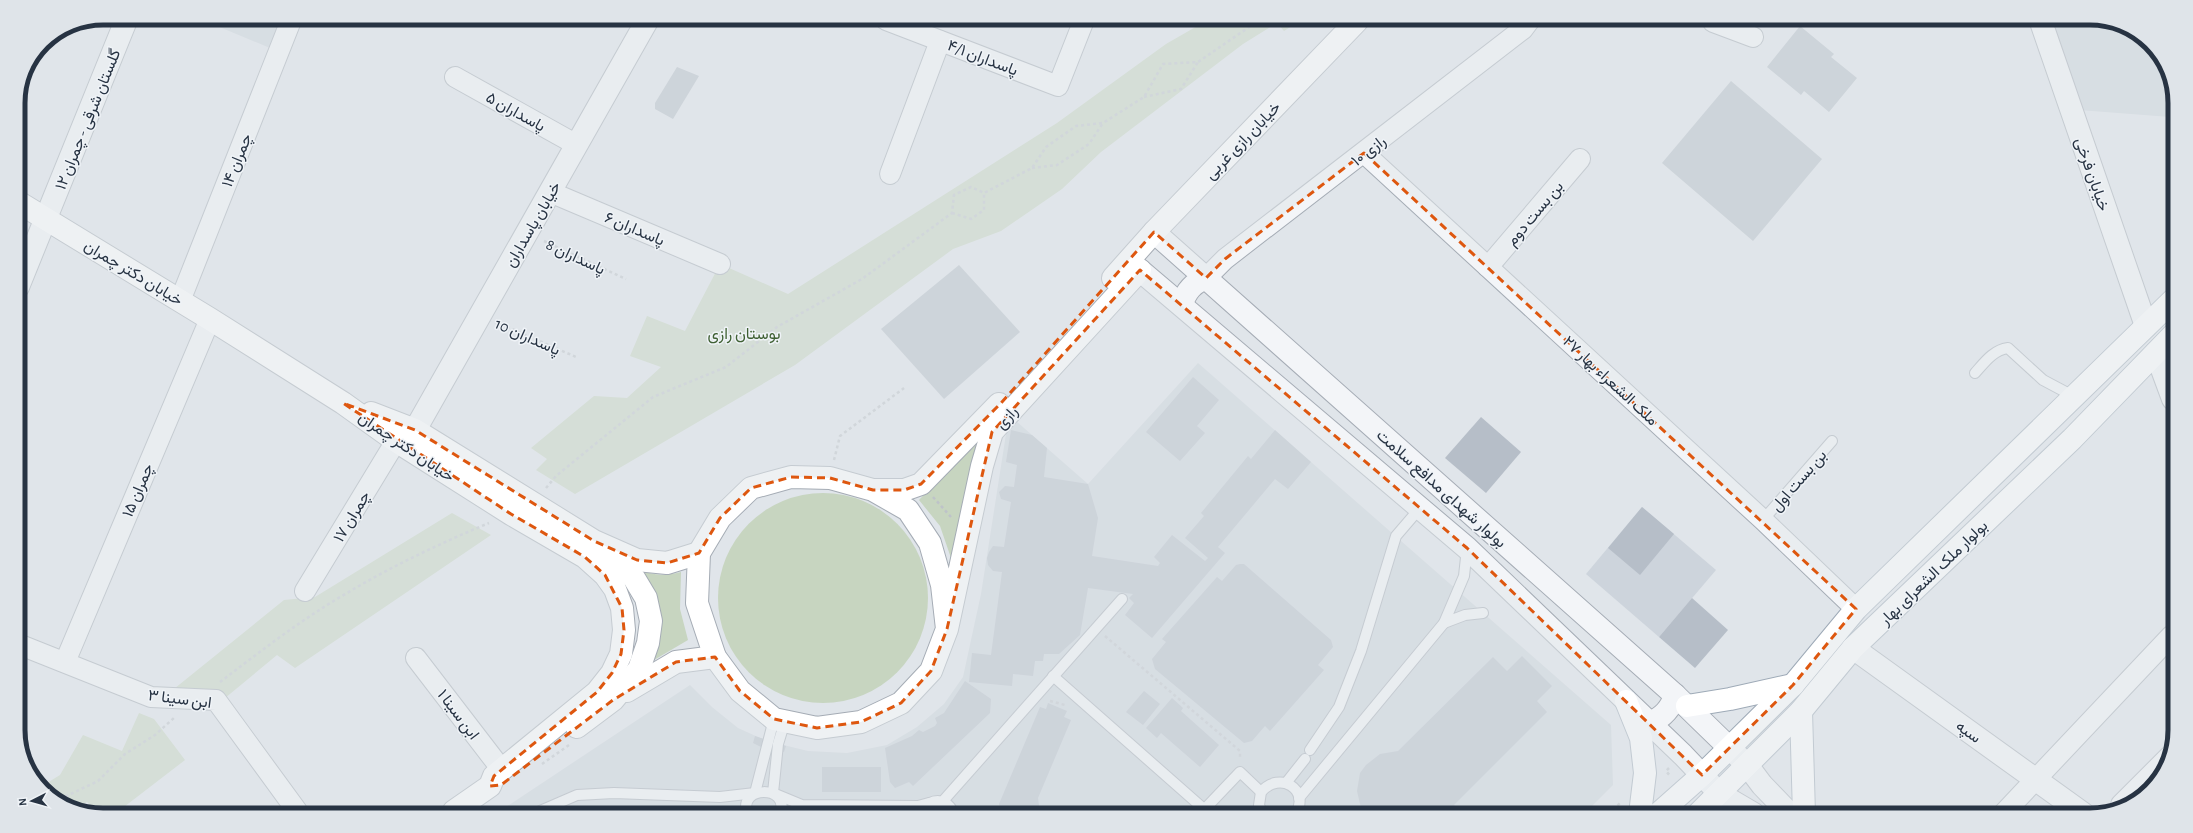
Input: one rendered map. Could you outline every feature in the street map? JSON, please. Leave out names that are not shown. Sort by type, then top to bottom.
[{"type":"main road","name":"خیابان رازی غربی","points":[[1134,265],[1154,232],[1354,25]]},
{"type":"main road","name":"خیابان دکتر چمران","points":[[25,204],[50,210],[180,301],[210,318],[343,403],[396,441],[511,514],[585,557],[605,575],[615,589],[622,608],[624,630],[621,654],[612,673],[597,692],[496,778]]},
{"type":"main road","name":"رازی","points":[[873,490],[904,490],[921,484],[1134,265]]},
{"type":"main road","name":"رازی","points":[[780,720],[817,728],[861,722],[901,703],[932,671],[947,629],[982,466],[992,432],[1134,265]]},
{"type":"main road","name":"بولوار ملک الشعرای بهار","points":[[1665,808],[1702,774],[1793,685],[1856,609],[2168,305]]},
{"type":"main road","points":[[2146,326],[2156,353]]},
{"type":"main road","name":"بولوار ملک الشعرای بهار","points":[[1705,808],[1801,710],[1853,648],[2072,439],[2168,340]]},
{"type":"main road","points":[[343,403],[415,430],[594,541],[637,560],[667,563],[699,552]]},
{"type":"main road","points":[[780,720],[740,691],[715,657],[697,603],[699,552],[720,518],[751,488],[791,477],[830,478],[873,490],[908,510],[930,543],[942,585],[947,629]]},
{"type":"main road","points":[[594,541],[634,578],[646,598],[651,621],[648,643],[639,669],[613,700]]},
{"type":"main road","points":[[458,808],[496,778],[501,785],[613,700],[676,662],[715,657]]},
{"type":"main road","points":[[1681,701],[1730,699],[1793,685]]},
{"type":"main road","points":[[1626,701],[1641,738],[1645,773],[1641,808]]},
{"type":"main road","points":[[1801,710],[1804,808]]},
{"type":"street","name":"گلستان شرقی - چمران ۱۲","points":[[25,270],[124,25]]},
{"type":"street","name":"چمران ۱۴","points":[[180,301],[289,25]]},
{"type":"street","name":"خیابان پاسداران","points":[[415,430],[645,25]]},
{"type":"street","name":"پاسداران ۴/۱","points":[[899,25],[1058,86],[1082,25]]},
{"type":"street","name":"رازی ۱۰","points":[[1206,278],[1225,258],[1364,153],[1526,25]]},
{"type":"street","points":[[1721,25],[1753,37]]},
{"type":"street","name":"خیابان فرخی","points":[[2042,25],[2146,326]]},
{"type":"street","points":[[890,174],[940,41]]},
{"type":"street","name":"پاسداران ۵","points":[[455,77],[577,145]]},
{"type":"street","name":"ملک الشعراء بهار ۲۷","points":[[1364,153],[1763,520],[1856,609]]},
{"type":"street","name":"بن بست دوم","points":[[1488,267],[1580,159]]},
{"type":"street","name":"پاسداران ۶","points":[[550,192],[720,264]]},
{"type":"street","name":"بولوار شهدای مدافع سلامت","points":[[1154,232],[1681,701],[1748,765],[1762,785],[1784,808]]},
{"type":"street","name":"بولوار شهدای مدافع سلامت","points":[[1134,265],[1182,304],[1467,548],[1650,723],[1702,774],[1720,794],[1744,808]]},
{"type":"street","points":[[1182,304],[1184,297],[1193,285],[1206,278]]},
{"type":"street","name":"چمران ۱۵","points":[[65,662],[210,318]]},
{"type":"street","points":[[2156,353],[2168,385]]},
{"type":"street","name":"چمران ۱۷","points":[[305,591],[396,441]]},
{"type":"street","points":[[2009,808],[2168,639]]},
{"type":"street","name":"ابن سینا ۳","points":[[25,647],[151,697],[216,700],[295,808]]},
{"type":"street","name":"سپه","points":[[1853,648],[2075,808]]},
{"type":"street","name":"ابن سینا ۱","points":[[416,658],[496,778]]},
{"type":"street","points":[[1650,723],[1664,715],[1673,702],[1681,701]]},
{"type":"street","points":[[2131,796],[2158,769]]},
{"type":"lane","points":[[1974,373],[1991,355],[2001,349],[2008,348],[2043,380],[2075,397]]},
{"type":"lane","name":"بن بست اول","points":[[1763,520],[1832,441]]},
{"type":"lane","points":[[1310,750],[1339,707],[1361,651],[1396,536],[1420,508]]},
{"type":"lane","points":[[1297,808],[1299,798],[1444,623],[1464,576],[1467,548]]},
{"type":"lane","points":[[547,808],[577,795],[614,793],[720,797],[755,793],[764,790],[802,805],[918,806],[943,801],[1122,599]]},
{"type":"lane","points":[[1444,623],[1465,615],[1483,613]]},
{"type":"lane","points":[[1051,678],[1197,808]]},
{"type":"lane","points":[[772,793],[780,720]]},
{"type":"lane","points":[[747,808],[748,800],[755,793],[780,720]]},
{"type":"lane","points":[[1286,783],[1305,759]]},
{"type":"lane","points":[[1206,808],[1240,772],[1261,792]]},
{"type":"lane","points":[[1260,808],[1259,805],[1261,792],[1272,783],[1286,783],[1292,786],[1299,798]]},
{"type":"lane","points":[[772,793],[779,799],[780,808]]},
{"type":"lane","points":[[943,801],[950,808]]},
{"type":"lane","points":[[925,808],[928,803]]},
{"type":"path","points":[[534,503],[556,476],[653,397],[726,366],[777,327],[862,279],[952,213],[954,195],[970,188],[984,193],[1032,168],[1057,165],[1089,144],[1103,123],[1144,97],[1180,89],[1198,62],[1252,25]]},
{"type":"path","points":[[1144,97],[1163,64],[1198,62]]},
{"type":"path","points":[[1032,168],[1046,147],[1076,126],[1103,123]]},
{"type":"path","points":[[25,185],[50,210]]},
{"type":"path","points":[[952,213],[971,219],[984,210],[984,193]]},
{"type":"path","name":"پاسداران 8","points":[[526,232],[626,279]]},
{"type":"path","name":"پاسداران 10","points":[[479,315],[576,357]]},
{"type":"path","points":[[830,478],[840,436],[904,388]]},
{"type":"path","points":[[921,484],[968,535]]},
{"type":"path","points":[[63,797],[98,781],[125,754],[155,735],[198,698],[271,643],[347,593],[461,535],[511,514]]},
{"type":"path","points":[[1096,628],[1240,751],[1240,772]]},
{"type":"highlighted area","points":[[1364,153],[1856,609],[1793,685],[1702,775],[1467,548],[1140,270],[992,432],[947,629],[931,671],[901,703],[861,722],[817,728],[774,719],[740,691],[715,657],[676,662],[613,700],[501,785],[490,786],[494,776],[597,692],[612,673],[621,654],[624,630],[622,608],[605,575],[585,557],[511,514],[343,403],[415,430],[594,541],[637,560],[667,563],[699,553],[720,518],[751,488],[791,477],[830,478],[873,490],[904,490],[921,484],[1001,403],[1154,232],[1206,278],[1225,259]]},
{"type":"shaded area","points":[[215,25],[279,25],[270,48]]},
{"type":"shaded area","points":[[2050,25],[2090,25],[2115,29],[2137,41],[2158,64],[2164,78],[2168,104],[2168,117],[2079,110]]},
{"type":"shaded area","points":[[1198,363],[1611,725],[1613,785],[1590,808],[505,808],[690,685],[712,707],[738,728],[767,741],[808,751],[847,753],[887,745],[917,727],[944,704],[963,677],[981,594],[1009,415],[1088,484]]},
{"type":"shaded area","points":[[1642,507],[1716,570],[1659,637],[1586,574]]},
{"type":"green space","name":"بوستان رازی","points":[[1199,25],[1274,25],[1243,44],[1101,152],[1062,189],[1001,231],[953,249],[795,365],[575,494],[536,470],[547,459],[531,448],[594,396],[627,398],[661,367],[630,356],[647,316],[685,331],[720,264],[788,294],[1057,123],[1166,44]]},
{"type":"green space","name":"بوستان رازی","points":[[1279,25],[1294,25],[1284,31]]},
{"type":"green space","points":[[979,437],[951,558],[940,526],[919,500]]},
{"type":"green space","points":[[813,493],[833,493],[854,497],[873,505],[882,510],[898,523],[911,539],[924,567],[928,588],[928,608],[924,629],[911,657],[898,673],[882,686],[854,699],[833,703],[813,703],[792,699],[773,691],[756,680],[741,665],[730,648],[722,629],[718,608],[718,588],[722,567],[730,548],[741,531],[756,516],[773,505],[792,497]]},
{"type":"green space","points":[[452,513],[491,535],[295,668],[277,655],[219,703],[164,697],[284,600],[315,597]]},
{"type":"green space","points":[[638,569],[659,575],[681,572],[680,609],[688,640],[637,670],[649,641]]},
{"type":"green space","points":[[139,713],[154,719],[185,760],[123,808],[93,807],[87,802],[83,805],[78,804],[64,798],[56,792],[52,788],[52,781],[50,781],[60,775],[83,735],[122,751]]},
{"type":"building","points":[[1800,26],[1834,54],[1831,57],[1857,78],[1829,112],[1804,91],[1801,95],[1767,67]]},
{"type":"building","points":[[677,67],[699,76],[673,119],[655,109],[655,103]]},
{"type":"building","points":[[1731,81],[1822,159],[1753,241],[1662,163]]},
{"type":"building","points":[[959,265],[1020,332],[944,399],[881,329]]},
{"type":"building","points":[[1193,377],[1219,400],[1197,426],[1205,433],[1180,461],[1146,432]]},
{"type":"building","points":[[1481,417],[1521,452],[1486,493],[1445,458]]},
{"type":"building","points":[[1011,430],[1032,435],[1047,448],[1044,477],[1088,484],[1098,518],[1092,556],[1158,566],[1160,563],[1154,557],[1172,535],[1205,561],[1208,558],[1185,538],[1204,516],[1201,513],[1248,456],[1251,459],[1275,430],[1311,462],[1288,489],[1275,479],[1218,547],[1225,553],[1152,638],[1125,615],[1134,603],[1129,598],[1133,594],[1088,588],[1080,635],[1059,654],[1044,654],[1043,661],[1035,661],[1033,676],[1013,674],[1012,686],[969,682],[972,653],[991,655],[1002,572],[993,571],[988,565],[987,558],[993,546],[1004,547],[1011,502],[1001,499],[999,492],[1005,486],[1014,487],[1017,465],[1006,462]]},
{"type":"building","points":[[1642,507],[1674,534],[1640,575],[1608,548]]},
{"type":"building","points":[[1244,564],[1331,640],[1333,647],[1318,665],[1324,670],[1270,731],[1265,726],[1252,741],[1244,743],[1155,669],[1152,659],[1166,642],[1162,639],[1217,577],[1222,581],[1236,565]]},
{"type":"building","points":[[1692,598],[1728,630],[1695,668],[1659,637]]},
{"type":"building","points":[[1522,656],[1552,686],[1537,701],[1547,712],[1454,805],[1457,808],[1361,808],[1357,791],[1360,773],[1366,765],[1380,754],[1398,751],[1493,657],[1507,671]]},
{"type":"building","points":[[965,681],[991,699],[990,713],[913,786],[909,782],[895,788],[890,782],[885,748],[912,736],[919,730],[923,732],[935,726],[937,723],[935,718],[944,713]]},
{"type":"building","points":[[1144,691],[1160,704],[1143,725],[1126,712]]},
{"type":"building","points":[[1172,698],[1183,708],[1181,711],[1219,745],[1200,767],[1161,733],[1157,738],[1146,728]]},
{"type":"building","points":[[1048,703],[1067,711],[1064,717],[1071,720],[1038,798],[1039,808],[1000,808],[999,804],[1040,707],[1046,709]]},
{"type":"building","points":[[755,736],[786,746],[784,752],[763,748],[753,743]]},
{"type":"building","points":[[822,767],[881,767],[881,792],[822,792]]}]
